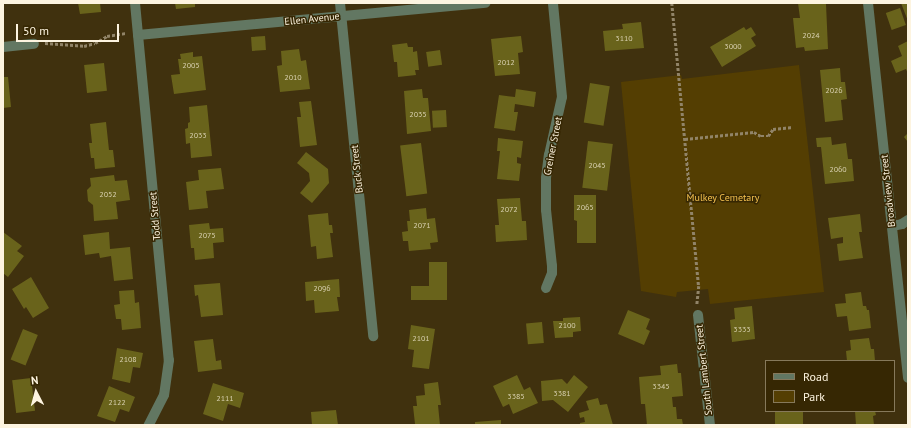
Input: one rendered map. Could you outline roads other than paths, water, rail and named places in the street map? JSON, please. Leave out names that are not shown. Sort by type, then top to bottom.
[{"type":"street","name":"Todd Street","points":[[135,3],[169,360],[164,395],[150,425]]},
{"type":"street","name":"Buck Street","points":[[340,3],[373,336]]},
{"type":"street","name":"Ellen Avenue","points":[[138,35],[486,3]]},
{"type":"street","name":"Greiner Street","points":[[546,288],[552,273],[552,266],[546,210],[546,178],[549,155],[562,97],[553,3]]},
{"type":"street","name":"Broadview Street","points":[[868,3],[908,378]]},
{"type":"street","points":[[3,47],[34,44]]},
{"type":"street","points":[[892,226],[902,224],[908,220]]},
{"type":"street","name":"South Lambert Street","points":[[698,315],[710,425]]},
{"type":"park label","name":"Mulkey Cemetary","points":[[723,198]]}]
